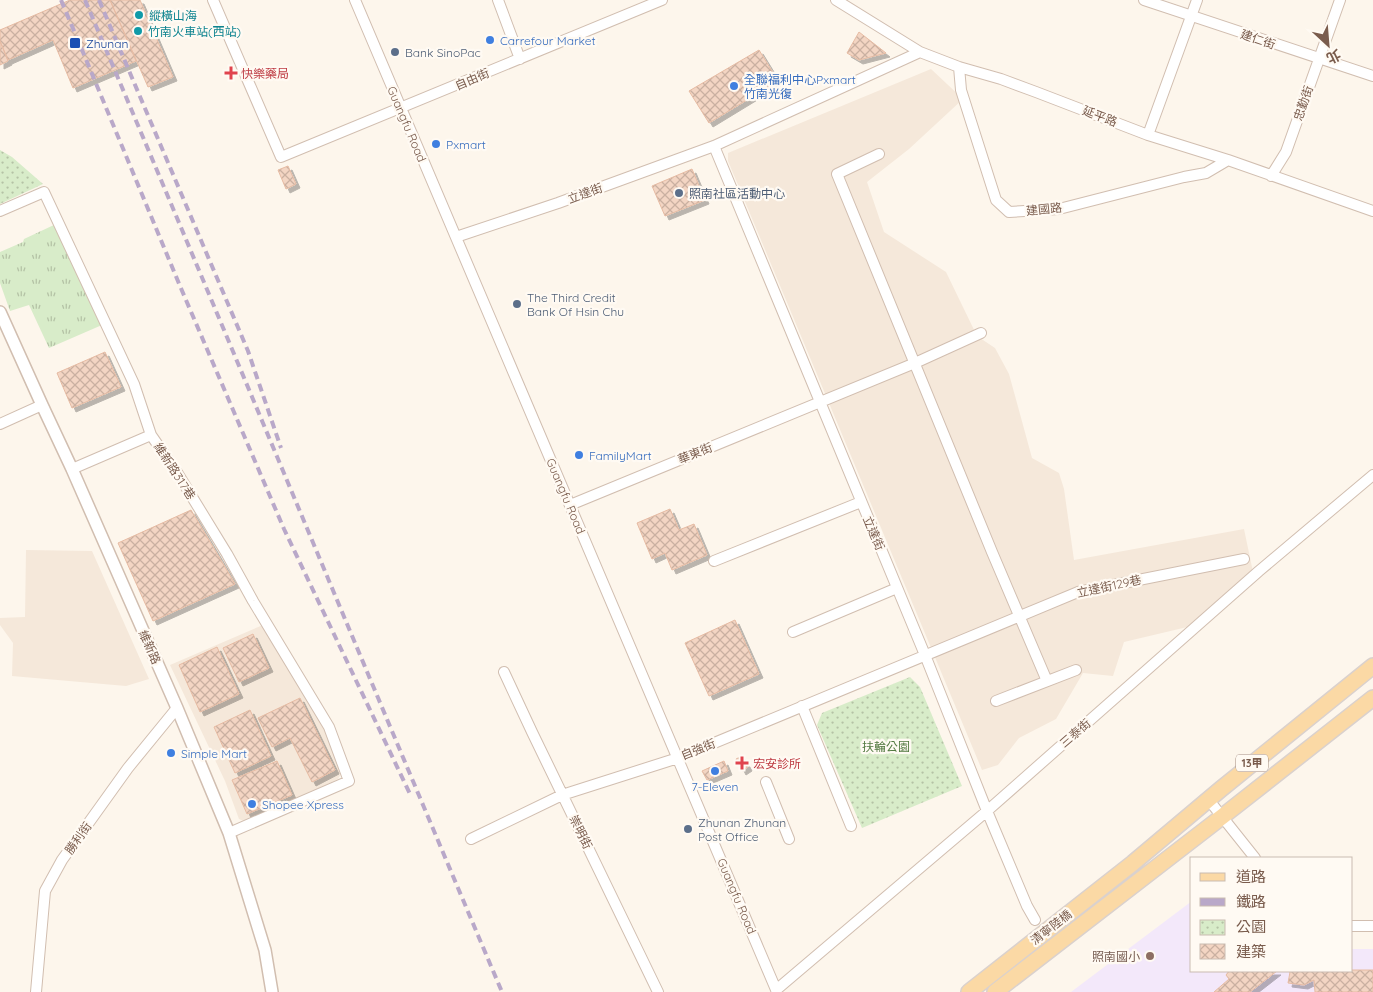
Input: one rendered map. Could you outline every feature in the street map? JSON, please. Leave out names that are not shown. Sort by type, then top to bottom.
[{"type":"main road","name":"13甲","points":[[1208,799],[1373,666]]},
{"type":"main road","name":"13甲","points":[[1223,816],[1373,698]]},
{"type":"main road","name":"清寧陸橋","points":[[969,992],[1133,862],[1208,799]]},
{"type":"main road","name":"清寧陸橋","points":[[995,992],[1223,816]]},
{"type":"street","name":"自由街","points":[[213,0],[281,157],[401,109],[650,2],[662,0]]},
{"type":"street","name":"Guangfu Road","points":[[355,0],[777,991]]},
{"type":"street","points":[[498,0],[520,59]]},
{"type":"street","name":"延平路","points":[[836,0],[920,52],[960,67],[1028,88],[1148,135],[1228,160],[1373,211]]},
{"type":"street","name":"建仁街","points":[[1144,0],[1373,76]]},
{"type":"street","points":[[1148,135],[1197,0]]},
{"type":"street","name":"忠勤街","points":[[1271,176],[1286,152],[1340,0]]},
{"type":"street","name":"立達街","points":[[456,237],[714,146],[920,52]]},
{"type":"street","name":"建國路","points":[[960,67],[961,90],[996,200],[1009,212],[1059,209],[1206,173],[1228,160]]},
{"type":"street","name":"立達街","points":[[714,146],[925,655],[987,810],[1027,906],[1035,920]]},
{"type":"street","points":[[879,154],[836,174],[1047,681]]},
{"type":"street","name":"維新路317巷","points":[[0,211],[44,192],[134,384],[151,435],[178,474],[329,727],[349,782],[229,832]]},
{"type":"street","name":"維新路","points":[[0,312],[72,469],[229,832],[265,950],[272,992]]},
{"type":"street","name":"華東街","points":[[570,505],[915,363],[981,333]]},
{"type":"street","points":[[0,424],[42,405]]},
{"type":"street","points":[[72,469],[151,435]]},
{"type":"street","name":"三泰街","points":[[777,991],[1259,571],[1373,475]]},
{"type":"street","points":[[714,561],[861,502]]},
{"type":"street","name":"立達街129巷","points":[[925,655],[1078,592],[1244,559]]},
{"type":"street","points":[[793,632],[897,588]]},
{"type":"street","name":"自強街","points":[[471,839],[562,795],[678,758],[925,655]]},
{"type":"street","points":[[996,702],[1076,670]]},
{"type":"street","name":"崇明街","points":[[504,672],[658,992]]},
{"type":"street","points":[[802,706],[851,826]]},
{"type":"street","name":"勝利街","points":[[36,992],[45,891],[62,860],[128,768],[177,708]]},
{"type":"street","points":[[766,782],[790,839]]},
{"type":"street","points":[[1208,799],[1254,857]]},
{"type":"street","points":[[1353,926],[1373,926]]},
{"type":"shaded area","points":[[931,69],[963,99],[909,149],[867,182],[884,232],[946,272],[977,336],[995,348],[1009,374],[1032,458],[1059,473],[1064,489],[1074,560],[1244,529],[1253,572],[1200,624],[1124,642],[1113,676],[1083,673],[1056,719],[1019,738],[998,765],[982,770],[728,161],[728,153]]},
{"type":"shaded area","points":[[26,550],[92,551],[149,679],[126,686],[12,676],[13,643],[0,625],[0,618],[25,617]]},
{"type":"shaded area","points":[[263,625],[323,723],[342,772],[338,779],[246,822],[239,819],[225,781],[170,665]]},
{"type":"shaded area","points":[[1190,903],[1190,972],[1353,972],[1353,949],[1373,949],[1373,992],[1071,992]]},
{"type":"green space","points":[[0,150],[12,157],[43,184],[0,204]]},
{"type":"green space","points":[[56,224],[102,325],[49,348],[29,305],[10,311],[0,283],[0,252]]},
{"type":"green space","name":"扶輪公園","points":[[910,677],[920,687],[962,786],[862,828],[817,725],[822,713]]},
{"type":"building","points":[[70,0],[110,0],[136,61],[73,88],[53,40],[8,60],[0,41],[0,30]]},
{"type":"building","name":"竹南火車站(西站)","points":[[110,0],[140,0],[173,77],[148,87]]},
{"type":"building","points":[[859,32],[886,53],[859,60],[847,53]]},
{"type":"building","points":[[0,41],[8,61],[0,65]]},
{"type":"building","name":"全聯福利中心Pxmart 竹南光復","points":[[759,50],[778,81],[709,123],[689,91]]},
{"type":"building","points":[[288,166],[296,184],[286,189],[278,170]]},
{"type":"building","name":"照南社區活動中心","points":[[692,169],[705,200],[665,216],[652,186]]},
{"type":"building","points":[[105,352],[121,387],[72,408],[57,373]]},
{"type":"building","points":[[670,509],[679,530],[694,524],[707,555],[672,570],[665,553],[652,559],[637,523]]},
{"type":"building","points":[[191,510],[235,584],[153,621],[118,543]]},
{"type":"building","points":[[735,620],[759,674],[709,696],[685,643]]},
{"type":"building","points":[[253,634],[269,668],[239,682],[223,648]]},
{"type":"building","points":[[217,647],[239,694],[200,712],[179,665]]},
{"type":"building","points":[[300,698],[335,770],[312,782],[290,738],[272,747],[258,718]]},
{"type":"building","points":[[250,710],[271,756],[235,773],[214,727]]},
{"type":"building","name":"宏安診所","points":[[742,756],[748,767],[742,771],[736,759]]},
{"type":"building","points":[[277,761],[292,795],[247,814],[232,780]]},
{"type":"building","name":"7-Eleven","points":[[724,761],[728,771],[707,780],[702,771]]},
{"type":"building","points":[[1353,970],[1373,970],[1373,992],[1315,992],[1314,980],[1304,985],[1288,983],[1290,972],[1353,972]]},
{"type":"building","points":[[1228,972],[1276,972],[1250,992],[1214,992],[1229,979],[1226,975]]},
{"type":"railway","points":[[61,0],[284,529],[410,794]]},
{"type":"railway","points":[[85,0],[502,992]]},
{"type":"railway","points":[[99,0],[248,351],[281,448]]},
{"type":"place","name":"縱橫山海","points":[[139,15]]},
{"type":"place","name":"竹南火車站(西站)","points":[[138,31]]},
{"type":"place","name":"Carrefour Market","points":[[490,40]]},
{"type":"place","name":"Zhunan","points":[[75,43]]},
{"type":"place","name":"Bank SinoPac","points":[[395,52]]},
{"type":"place","name":"快樂藥局","points":[[231,73]]},
{"type":"place","name":"全聯福利中心Pxmart 竹南光復","points":[[734,86]]},
{"type":"place","name":"Pxmart","points":[[436,144]]},
{"type":"place","name":"照南社區活動中心","points":[[679,193]]},
{"type":"place","name":"The Third Credit Bank Of Hsin Chu","points":[[517,304]]},
{"type":"place","name":"FamilyMart","points":[[579,455]]},
{"type":"place","name":"Simple Mart","points":[[171,753]]},
{"type":"place","name":"宏安診所","points":[[742,763]]},
{"type":"place","name":"7-Eleven","points":[[715,771]]},
{"type":"place","name":"Shopee Xpress","points":[[252,804]]},
{"type":"place","name":"Zhunan Zhunan Post Office","points":[[688,829]]},
{"type":"place","name":"照南國小","points":[[1150,956]]}]
